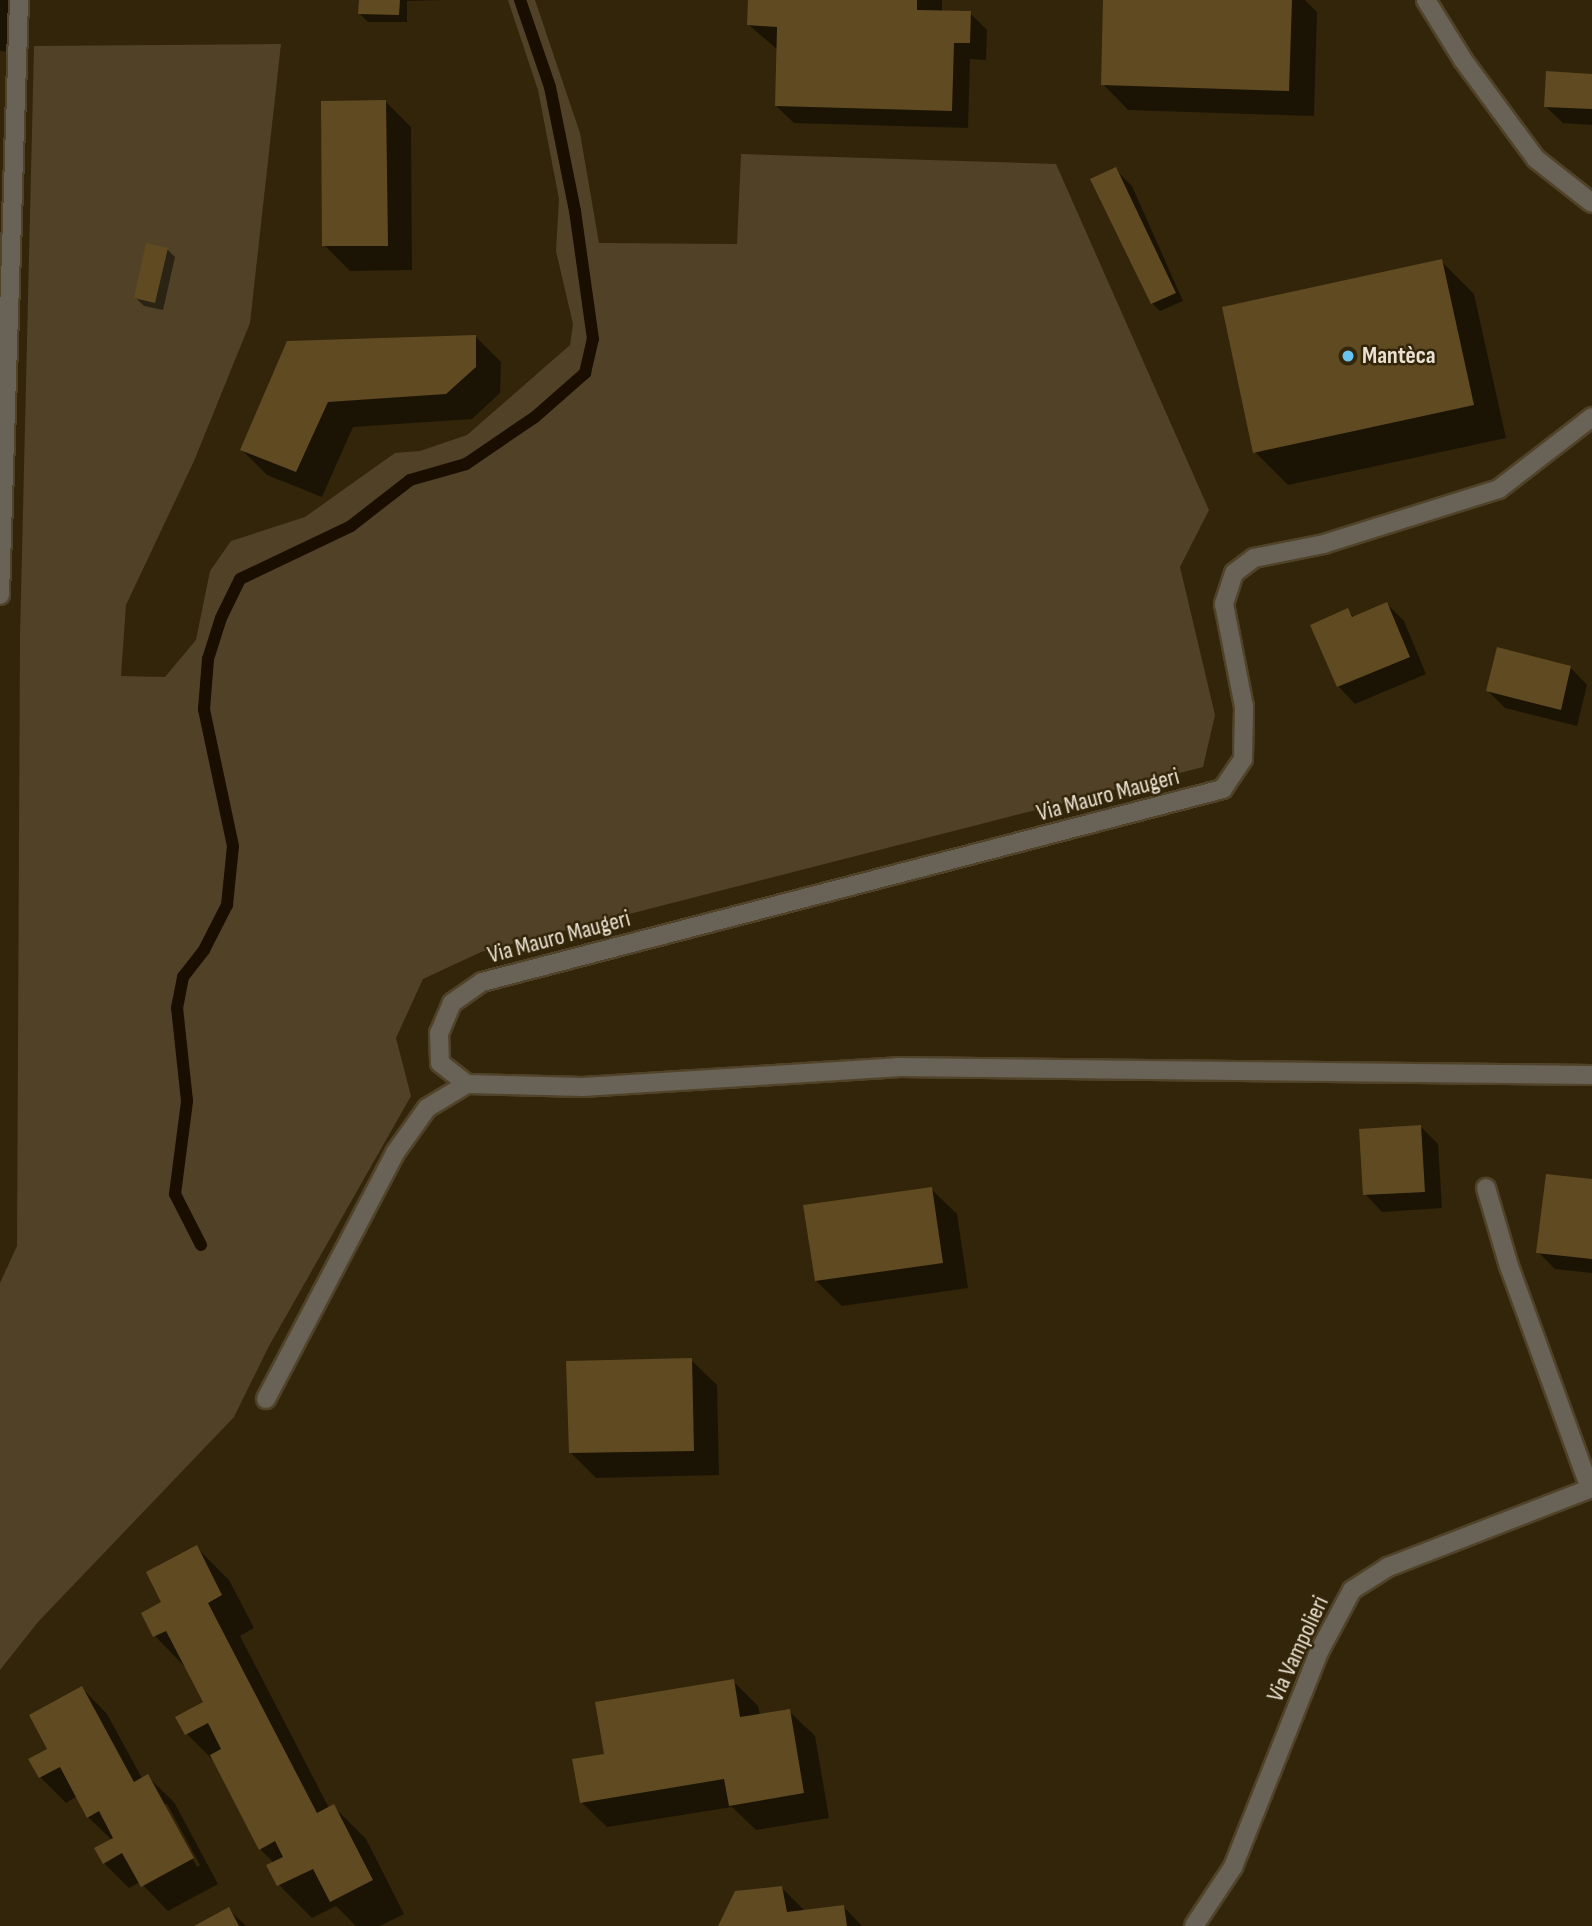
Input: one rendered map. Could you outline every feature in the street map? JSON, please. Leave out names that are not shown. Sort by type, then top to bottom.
[{"type":"street","points":[[0,596],[19,0]]},
{"type":"street","points":[[1426,0],[1463,60],[1536,159],[1592,203]]},
{"type":"street","name":"Via Mauro Maugeri","points":[[467,1084],[440,1063],[439,1033],[453,1003],[482,982],[1223,789],[1242,759],[1244,707],[1224,604],[1234,573],[1254,558],[1324,544],[1499,489],[1592,417]]},
{"type":"street","points":[[266,1399],[394,1153],[427,1108],[467,1084],[583,1087],[897,1067],[1592,1075]]},
{"type":"street","points":[[1486,1188],[1509,1266],[1591,1488]]},
{"type":"street","name":"Via Vampolieri","points":[[1194,1926],[1233,1867],[1320,1650],[1352,1590],[1388,1567],[1591,1488]]},
{"type":"shaded area","points":[[508,0],[535,0],[580,133],[599,243],[737,244],[741,154],[1056,164],[1209,510],[1180,567],[1215,715],[1203,767],[481,952],[423,979],[396,1038],[411,1096],[269,1346],[234,1417],[38,1622],[0,1670],[0,1283],[17,1246],[20,637],[34,46],[281,44],[250,323],[194,461],[126,605],[121,676],[165,677],[196,640],[210,571],[231,541],[305,517],[395,453],[420,451],[467,435],[570,345],[573,324],[556,251],[559,199],[538,90]]},
{"type":"building","points":[[359,0],[400,0],[399,15],[358,14]]},
{"type":"building","points":[[748,0],[917,0],[917,10],[971,11],[970,43],[954,43],[952,111],[775,106],[777,27],[747,25]]},
{"type":"building","points":[[1103,0],[1292,0],[1289,91],[1101,85]]},
{"type":"building","points":[[1546,71],[1592,74],[1592,109],[1544,107]]},
{"type":"building","points":[[386,100],[388,246],[322,246],[321,101]]},
{"type":"building","points":[[1116,167],[1176,293],[1151,304],[1090,179]]},
{"type":"building","points":[[146,243],[168,248],[155,303],[134,298]]},
{"type":"building","name":"Mantèca","points":[[1442,259],[1474,405],[1253,453],[1222,307]]},
{"type":"building","points":[[476,335],[476,367],[446,394],[328,402],[296,472],[240,450],[287,341]]},
{"type":"building","points":[[1387,602],[1410,657],[1337,687],[1310,625],[1348,608],[1352,617]]},
{"type":"building","points":[[1497,647],[1571,666],[1561,710],[1486,691]]},
{"type":"building","points":[[1421,1125],[1425,1192],[1363,1195],[1359,1129]]},
{"type":"building","points":[[1546,1174],[1592,1179],[1592,1259],[1536,1253]]},
{"type":"building","points":[[932,1187],[943,1263],[815,1281],[803,1205]]},
{"type":"building","points":[[692,1358],[694,1451],[569,1453],[566,1361]]},
{"type":"building","points":[[197,1545],[222,1595],[208,1603],[317,1813],[334,1804],[373,1880],[330,1902],[313,1869],[277,1886],[266,1865],[283,1857],[275,1841],[259,1850],[210,1755],[221,1749],[208,1723],[185,1735],[175,1717],[203,1702],[166,1631],[153,1637],[141,1613],[161,1602],[146,1572]]},
{"type":"building","points":[[734,1679],[740,1717],[790,1709],[804,1793],[729,1806],[724,1779],[580,1803],[572,1759],[604,1754],[595,1702]]},
{"type":"building","points":[[82,1686],[134,1782],[148,1774],[194,1858],[141,1887],[122,1853],[103,1864],[94,1848],[113,1838],[99,1811],[87,1818],[60,1767],[39,1778],[28,1759],[47,1749],[29,1715]]},
{"type":"building","points":[[782,1886],[787,1912],[844,1905],[847,1926],[718,1926],[735,1891]]},
{"type":"building","points":[[229,1907],[239,1926],[194,1926]]},
{"type":"waterway","points":[[201,1245],[175,1194],[187,1101],[177,1008],[183,977],[204,950],[227,905],[233,846],[204,709],[208,659],[221,618],[240,579],[351,526],[410,480],[466,464],[535,417],[585,373],[593,339],[575,211],[550,87],[520,0]]},
{"type":"place","name":"Mantèca","points":[[1348,356]]}]
